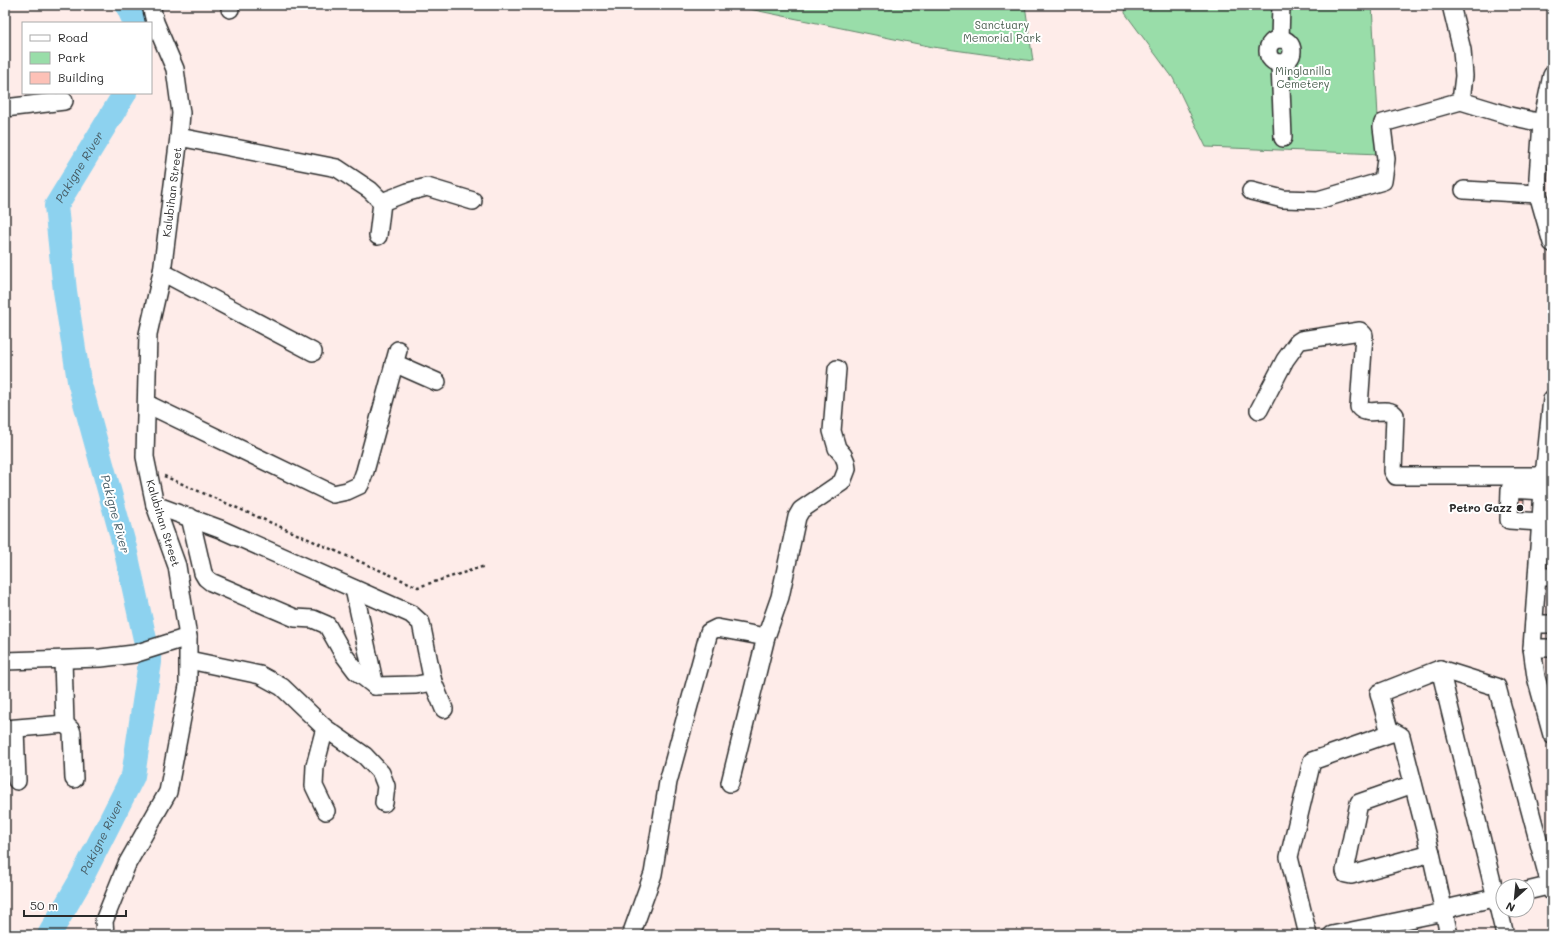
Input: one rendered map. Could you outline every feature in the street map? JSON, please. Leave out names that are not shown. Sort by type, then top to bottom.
[{"type":"street","name":"Kalubihan Street","points":[[105,935],[104,922],[127,864],[168,792],[188,686],[188,637],[176,566],[155,505],[145,458],[148,334],[162,272],[181,113],[175,69],[155,22],[151,5]]},
{"type":"street","points":[[1281,5],[1280,39],[1271,42],[1268,51],[1272,60],[1280,63],[1283,138]]},
{"type":"street","points":[[1451,5],[1462,50],[1464,76],[1461,101]]},
{"type":"street","points":[[1552,75],[1542,123],[1538,176],[1538,194],[1552,243]]},
{"type":"street","points":[[5,108],[64,101]]},
{"type":"street","points":[[1251,191],[1283,199],[1318,200],[1383,181],[1386,159],[1382,127],[1383,122],[1461,101],[1510,116],[1542,123]]},
{"type":"street","points":[[179,137],[336,168],[370,190],[382,202]]},
{"type":"street","points":[[382,202],[408,192],[427,188],[473,201]]},
{"type":"street","points":[[1464,190],[1538,194]]},
{"type":"street","points":[[378,236],[382,202]]},
{"type":"street","points":[[162,272],[313,352]]},
{"type":"street","points":[[1259,410],[1285,360],[1298,342],[1301,340],[1360,331],[1364,336],[1360,408],[1366,412],[1390,411],[1396,415],[1393,471],[1395,475],[1398,477],[1540,482]]},
{"type":"street","points":[[147,404],[333,494],[347,491],[360,484],[371,454],[396,356],[437,382]]},
{"type":"street","points":[[730,783],[766,636],[780,597],[797,517],[801,510],[842,482],[847,469],[846,462],[843,455],[837,448],[832,431],[837,369]]},
{"type":"street","points":[[1552,399],[1540,482],[1545,577],[1534,624],[1532,648],[1536,677],[1552,735]]},
{"type":"street","points":[[1540,482],[1510,489],[1509,520],[1541,522]]},
{"type":"street","points":[[155,505],[190,517],[411,614],[421,624],[433,682],[444,709]]},
{"type":"street","points":[[190,517],[203,573],[206,578],[217,585],[295,618],[313,619],[327,625],[344,655],[356,671],[375,686],[416,685],[433,682]]},
{"type":"street","points":[[354,589],[375,686]]},
{"type":"street","points":[[1534,624],[1552,624]]},
{"type":"street","points":[[631,935],[653,874],[668,782],[709,632],[717,628],[766,636]]},
{"type":"street","points":[[5,661],[101,658],[134,654],[188,637]]},
{"type":"street","points":[[1532,648],[1552,648]]},
{"type":"street","points":[[63,660],[65,724],[71,730],[72,734],[74,779]]},
{"type":"street","points":[[189,660],[260,675],[282,687],[325,728],[365,756],[381,773],[386,786],[384,804]]},
{"type":"street","points":[[1440,668],[1495,882]]},
{"type":"street","points":[[1390,733],[1379,692],[1440,668],[1497,687],[1552,890]]},
{"type":"street","points":[[17,781],[10,729],[65,724]]},
{"type":"street","points":[[325,728],[316,766],[314,786],[326,811]]},
{"type":"street","points":[[1308,935],[1289,857],[1312,761],[1394,732],[1401,736],[1431,853],[1449,935]]},
{"type":"street","points":[[1413,784],[1359,803],[1345,871],[1346,874],[1350,875],[1431,853]]},
{"type":"street","points":[[1535,891],[1552,890]]},
{"type":"street","points":[[1535,897],[1552,890]]},
{"type":"street","points":[[1332,935],[1444,912],[1454,907],[1495,902]]},
{"type":"street","points":[[1502,918],[1505,935]]},
{"type":"path","points":[[147,468],[418,587],[485,566]]},
{"type":"green space","name":"Sanctuary Memorial Park","points":[[730,5],[1025,5],[1033,61],[933,47]]},
{"type":"green space","name":"Minglanilla Cemetery","points":[[1126,5],[1372,5],[1380,154],[1206,147],[1173,78],[1125,13]]},
{"type":"building","name":"Petro Gazz","points":[[1517,499],[1524,499],[1523,516],[1516,516]]},
{"type":"waterway","name":"Pakigne River","points":[[127,5],[135,22]]},
{"type":"waterway","name":"Pakigne River","points":[[49,935],[79,883],[133,776],[150,662],[125,548],[79,381],[65,291],[56,206],[124,94]]},
{"type":"place","name":"Petro Gazz","points":[[1520,508]]}]
